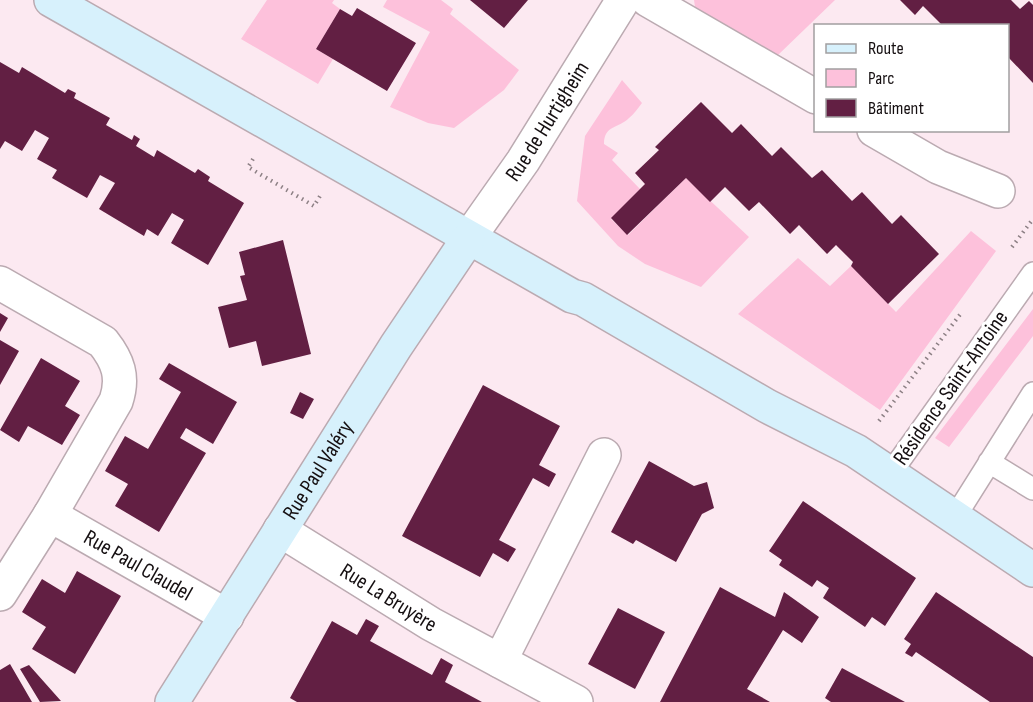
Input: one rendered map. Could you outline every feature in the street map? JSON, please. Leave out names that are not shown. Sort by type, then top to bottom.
[{"type":"main road","points":[[51,0],[468,239],[572,296],[583,299],[767,406],[856,451],[1033,570]]},
{"type":"main road","name":"Rue Paul Valéry","points":[[172,702],[396,346],[468,239]]},
{"type":"street","name":"Rue de Hurtigheim","points":[[468,239],[523,161],[623,0]]},
{"type":"street","points":[[648,0],[814,96]]},
{"type":"street","points":[[877,132],[938,167],[998,190]]},
{"type":"street","points":[[0,283],[103,342],[114,356],[119,369],[121,386],[116,401],[50,515],[0,594]]},
{"type":"street","points":[[500,661],[604,455]]},
{"type":"street","name":"Rue Paul Claudel","points":[[50,515],[226,616]]},
{"type":"street","name":"Rue La Bruyère","points":[[280,531],[431,624],[576,702]]},
{"type":"lane","name":"Résidence Saint-Antoine","points":[[890,474],[1033,273]]},
{"type":"lane","points":[[955,517],[1033,393]]},
{"type":"lane","points":[[989,462],[1033,489]]},
{"type":"path","points":[[1005,256],[1033,219]]},
{"type":"path","points":[[856,451],[963,311]]},
{"type":"green space","points":[[267,0],[334,0],[332,3],[340,9],[316,49],[333,59],[318,84],[241,39]]},
{"type":"green space","points":[[387,0],[441,0],[453,9],[450,14],[519,70],[504,90],[454,128],[428,123],[390,107],[430,32],[383,7]]},
{"type":"green space","points":[[694,0],[835,0],[778,55],[695,7]]},
{"type":"green space","points":[[622,80],[642,103],[629,118],[606,133],[604,144],[618,153],[612,160],[640,189],[611,219],[628,235],[686,178],[749,237],[701,287],[645,264],[618,246],[577,201],[585,136]]},
{"type":"green space","points":[[971,231],[996,251],[880,410],[738,314],[798,258],[830,286],[851,266],[896,312]]},
{"type":"green space","points":[[1033,309],[1033,336],[949,447],[935,438]]},
{"type":"building","points":[[470,0],[528,0],[504,28]]},
{"type":"building","points":[[900,0],[1011,0],[1020,9],[1029,1],[1033,5],[1033,83],[1009,58],[1009,24],[941,24],[923,6],[915,15]]},
{"type":"building","points":[[357,8],[416,43],[387,91],[316,49],[340,9],[352,16]]},
{"type":"building","points":[[0,62],[19,73],[22,67],[65,93],[68,89],[76,93],[74,98],[110,118],[106,125],[132,140],[134,135],[140,139],[136,146],[154,157],[157,150],[195,173],[198,169],[210,177],[208,181],[244,203],[208,265],[171,243],[184,220],[172,213],[158,236],[147,229],[144,236],[99,209],[115,183],[100,175],[87,198],[52,178],[57,170],[37,159],[49,138],[35,130],[22,151],[5,141],[0,149]]},
{"type":"building","points":[[701,102],[732,133],[741,124],[772,156],[781,147],[812,178],[822,170],[852,201],[862,192],[892,224],[901,215],[939,254],[888,304],[851,266],[853,262],[836,245],[827,254],[799,225],[790,234],[759,202],[749,211],[725,187],[710,202],[686,178],[627,235],[611,218],[645,184],[635,173],[659,150],[655,147]]},
{"type":"building","points":[[283,240],[311,354],[262,366],[256,341],[229,348],[218,307],[247,300],[240,276],[245,275],[239,252]]},
{"type":"building","points":[[0,313],[8,318],[0,332]]},
{"type":"building","points":[[0,340],[19,351],[0,385]]},
{"type":"building","points":[[41,358],[80,381],[65,406],[80,415],[62,445],[28,426],[19,442],[0,430]]},
{"type":"building","points":[[169,363],[237,402],[213,444],[186,428],[180,438],[206,453],[159,532],[115,506],[128,484],[105,471],[125,436],[148,449],[181,392],[159,379]]},
{"type":"building","points":[[483,385],[560,426],[539,465],[556,474],[549,487],[533,478],[499,540],[516,549],[508,562],[493,553],[480,577],[402,536]]},
{"type":"building","points":[[300,392],[314,399],[303,419],[290,413]]},
{"type":"building","points":[[649,461],[694,486],[707,482],[714,508],[702,514],[676,562],[636,540],[633,544],[611,532]]},
{"type":"building","points":[[803,501],[916,578],[885,626],[872,617],[865,627],[823,598],[829,588],[817,580],[812,587],[779,565],[782,560],[769,551]]},
{"type":"building","points":[[77,571],[121,596],[75,674],[32,649],[46,627],[22,612],[42,579],[65,593]]},
{"type":"building","points":[[720,587],[775,617],[784,592],[819,617],[802,643],[783,630],[747,689],[770,702],[660,702]]},
{"type":"building","points":[[936,592],[1033,657],[1033,702],[990,702],[916,652],[912,657],[905,653],[911,644],[904,639]]},
{"type":"building","points":[[618,608],[665,632],[635,689],[588,664]]},
{"type":"building","points":[[366,619],[379,626],[370,641],[432,675],[441,658],[453,665],[445,682],[482,702],[297,702],[290,698],[332,621],[357,635]]},
{"type":"building","points":[[10,664],[32,702],[0,702],[0,670]]},
{"type":"building","points":[[29,665],[61,701],[40,702],[20,669]]},
{"type":"building","points":[[842,668],[905,702],[831,702],[825,698]]}]
